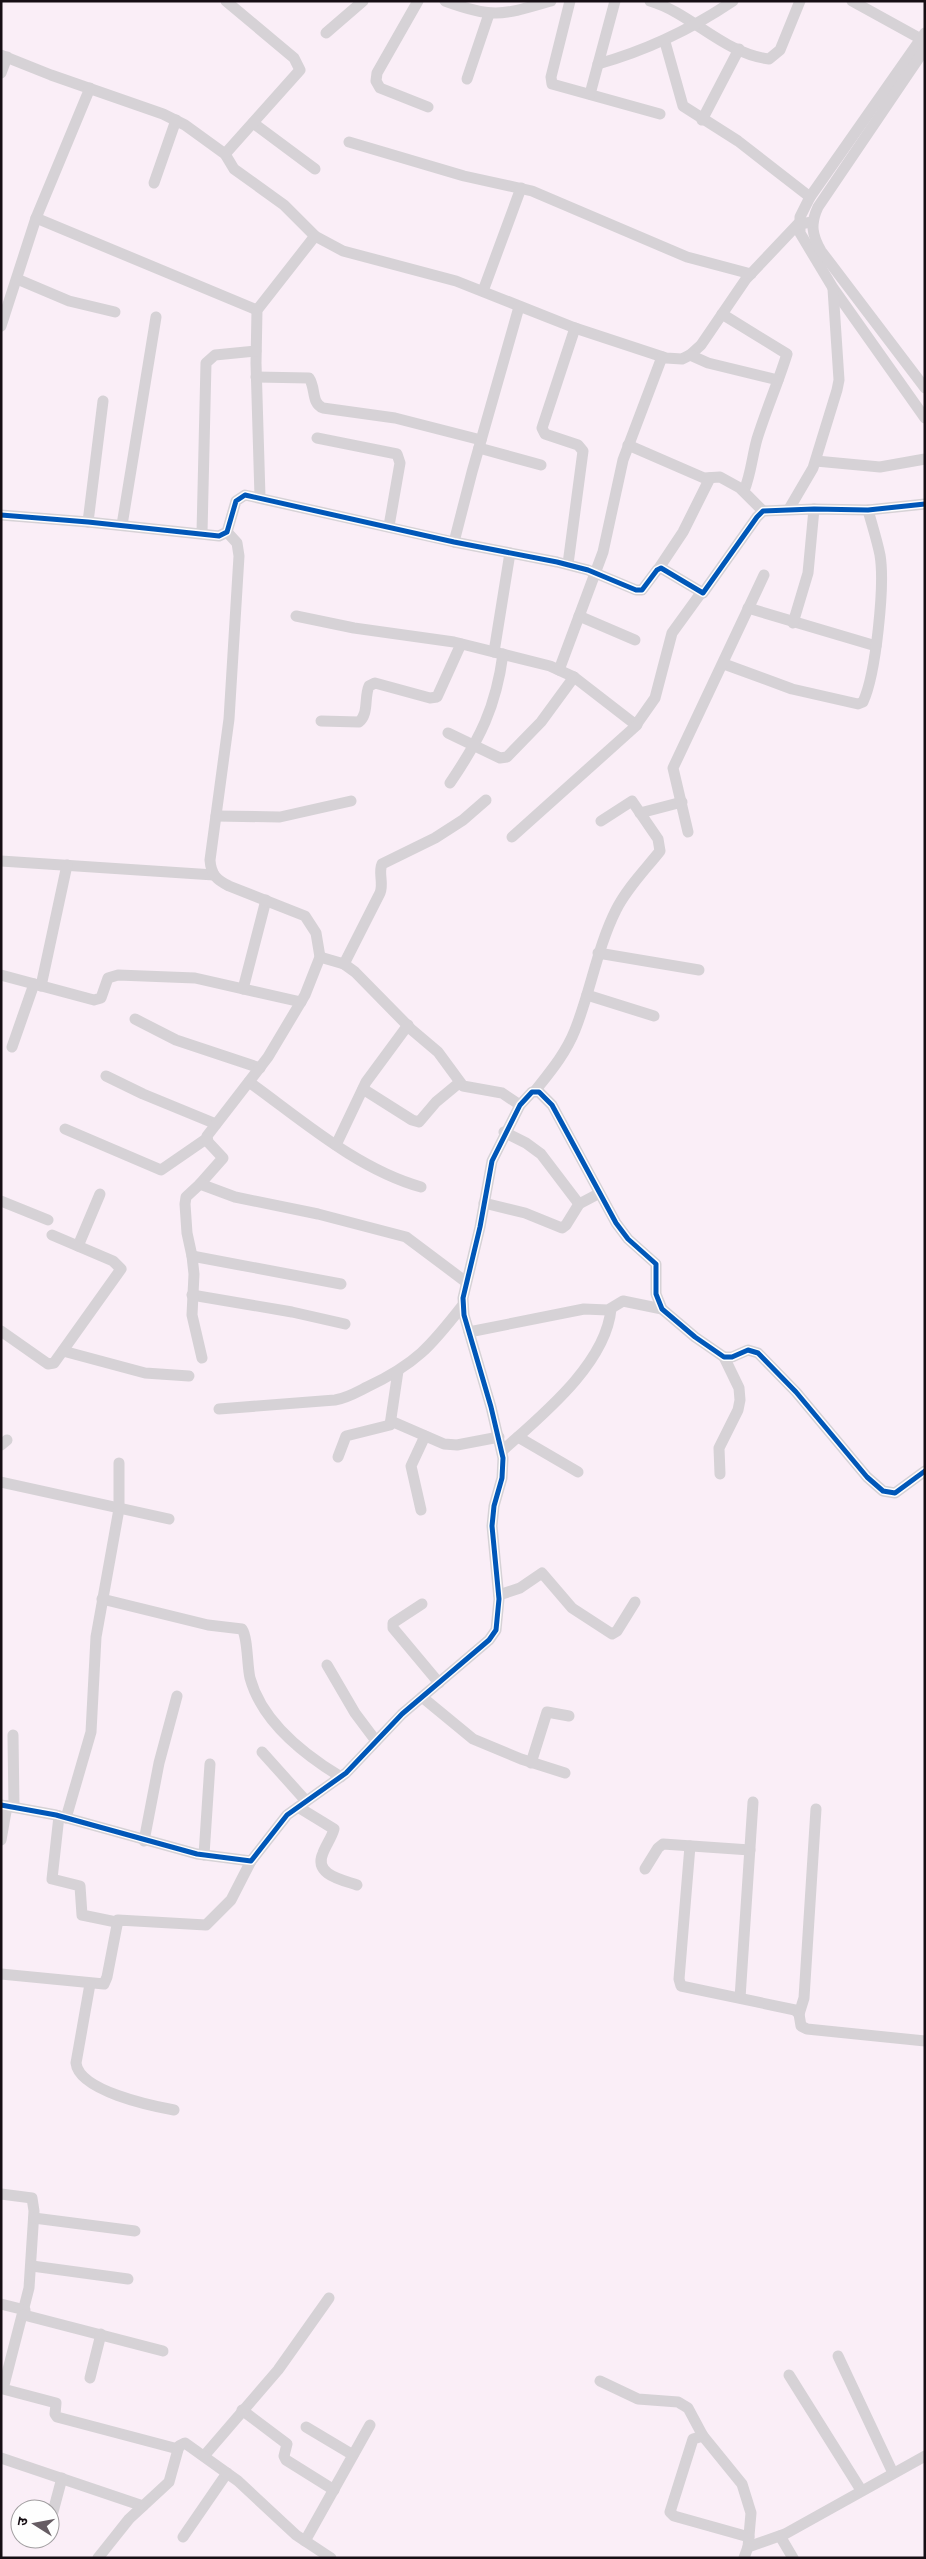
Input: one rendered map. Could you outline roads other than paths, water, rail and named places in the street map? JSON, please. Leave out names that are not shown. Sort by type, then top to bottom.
[{"type":"street","points":[[225,154],[297,74],[300,66],[294,58],[226,1]]},
{"type":"street","points":[[326,33],[363,1]]},
{"type":"street","points":[[418,1],[377,72],[376,81],[380,88],[428,107]]},
{"type":"street","points":[[445,1],[489,14],[510,13],[551,1]]},
{"type":"street","points":[[570,1],[551,80],[556,86],[660,114]]},
{"type":"street","points":[[590,94],[615,1]]},
{"type":"street","points":[[650,1],[667,8],[696,26],[759,58],[773,57],[780,50],[800,1]]},
{"type":"street","points":[[598,64],[633,55],[665,42],[696,26],[733,1]]},
{"type":"street","points":[[852,1],[923,40]]},
{"type":"street","points":[[467,79],[489,14]]},
{"type":"street","points":[[1,73],[4,56],[176,120],[225,154],[234,169],[284,205],[315,236],[343,251],[442,276],[575,328],[662,357],[682,359],[690,355],[701,345],[751,274],[798,224],[810,197],[923,40]]},
{"type":"street","points":[[923,40],[818,207],[812,222],[814,238],[821,251],[925,388]]},
{"type":"street","points":[[665,42],[680,101],[689,111],[738,141],[810,197]]},
{"type":"street","points":[[702,120],[739,49]]},
{"type":"street","points":[[1,326],[36,218],[90,88]]},
{"type":"street","points":[[154,184],[176,120]]},
{"type":"street","points":[[252,124],[315,168]]},
{"type":"street","points":[[349,142],[464,176],[521,188],[552,199],[687,257],[751,274]]},
{"type":"street","points":[[483,291],[521,188]]},
{"type":"street","points":[[36,218],[257,310]]},
{"type":"street","points":[[798,224],[812,222]]},
{"type":"street","points":[[798,224],[800,233],[833,288],[925,418]]},
{"type":"street","points":[[260,497],[256,377],[257,310],[315,236]]},
{"type":"street","points":[[17,279],[69,301],[115,312]]},
{"type":"street","points":[[789,509],[816,461],[839,380],[833,288]]},
{"type":"street","points":[[454,542],[519,307]]},
{"type":"street","points":[[722,314],[787,353],[757,439],[751,464],[752,472],[744,491]]},
{"type":"street","points":[[122,525],[156,317]]},
{"type":"street","points":[[568,564],[583,451],[578,445],[545,434],[542,428],[575,328]]},
{"type":"street","points":[[202,533],[206,363],[215,355],[256,351]]},
{"type":"street","points":[[690,355],[708,362],[778,380]]},
{"type":"street","points":[[559,670],[596,574],[607,536],[617,479],[662,357]]},
{"type":"street","points":[[256,377],[309,378],[318,405],[323,408],[395,418],[541,465]]},
{"type":"street","points":[[88,522],[103,401]]},
{"type":"street","points":[[317,438],[397,454],[400,463],[389,526]]},
{"type":"street","points":[[628,445],[700,476],[720,477],[744,491],[763,512]]},
{"type":"street","points":[[816,461],[880,467],[925,459]]},
{"type":"street","points":[[1,515],[122,525],[219,536],[226,532],[236,501],[245,495],[454,542],[568,564],[639,591],[659,568],[683,532],[710,478]]},
{"type":"street","points":[[659,568],[701,592],[706,592],[757,517],[763,512],[789,509],[868,510],[925,504]]},
{"type":"street","points":[[793,623],[810,566],[814,509]]},
{"type":"street","points":[[724,664],[792,689],[858,704],[865,700],[876,646],[882,578],[880,554],[868,510]]},
{"type":"street","points":[[214,876],[210,860],[229,719],[239,556],[237,543],[226,532]]},
{"type":"street","points":[[450,783],[475,746],[493,704],[510,553]]},
{"type":"street","points":[[688,832],[673,768],[724,664],[764,575]]},
{"type":"street","points":[[512,837],[637,725],[655,698],[672,633],[701,592]]},
{"type":"street","points":[[748,608],[793,623],[876,646]]},
{"type":"street","points":[[296,616],[354,628],[461,644],[559,670],[574,677],[637,725]]},
{"type":"street","points":[[580,616],[635,640]]},
{"type":"street","points":[[321,721],[359,722],[364,717],[367,690],[369,686],[375,683],[430,698],[437,697],[461,644]]},
{"type":"street","points":[[448,733],[500,758],[507,757],[541,722],[574,677]]},
{"type":"street","points":[[344,964],[380,893],[382,864],[435,838],[463,820],[486,800]]},
{"type":"street","points":[[216,816],[280,817],[351,801]]},
{"type":"street","points":[[119,1463],[118,1509],[102,1599],[93,1675],[91,1732],[63,1817],[52,1879],[80,1886],[82,1915],[116,1922],[120,1920],[156,1924],[206,1925],[231,1900],[251,1861],[275,1829],[302,1804],[341,1777],[402,1714],[494,1634],[498,1625],[499,1595],[492,1526],[494,1506],[503,1469],[502,1451],[463,1305],[466,1282],[492,1161],[504,1132],[528,1094],[536,1091],[560,1059],[573,1035],[587,995],[598,953],[625,895],[660,851],[658,839],[631,801],[601,821]]},
{"type":"street","points":[[640,813],[682,802]]},
{"type":"street","points":[[1,861],[214,876],[230,886],[305,916],[316,933],[320,957],[317,970],[301,1002],[260,1068],[206,1139],[161,1170],[65,1130]]},
{"type":"street","points":[[12,1047],[38,985],[67,865]]},
{"type":"street","points":[[243,989],[266,900]]},
{"type":"street","points":[[598,953],[699,970]]},
{"type":"street","points":[[320,957],[344,964],[355,972],[408,1026],[438,1052],[459,1083],[468,1088],[502,1093],[520,1105]]},
{"type":"street","points":[[1,975],[94,1000],[101,998],[108,978],[118,975],[182,977],[301,1002]]},
{"type":"street","points":[[587,995],[654,1016]]},
{"type":"street","points":[[136,1019],[176,1040],[260,1068]]},
{"type":"street","points":[[336,1145],[363,1088],[408,1026]]},
{"type":"street","points":[[106,1076],[143,1094],[216,1124]]},
{"type":"street","points":[[249,1082],[336,1145],[388,1175],[420,1187]]},
{"type":"street","points":[[363,1088],[412,1120],[419,1122],[436,1102],[459,1083]]},
{"type":"street","points":[[536,1091],[552,1105],[598,1194],[624,1234],[656,1264],[656,1294],[662,1310]]},
{"type":"street","points":[[504,1132],[526,1143],[541,1154],[579,1204]]},
{"type":"street","points":[[202,1358],[192,1315],[192,1256],[186,1233],[185,1204],[186,1198],[222,1158],[206,1139]]},
{"type":"street","points":[[200,1184],[235,1198],[318,1214],[400,1235],[412,1240],[466,1282]]},
{"type":"street","points":[[78,1246],[100,1194]]},
{"type":"street","points":[[484,1203],[525,1213],[562,1228],[566,1225],[579,1204],[598,1194]]},
{"type":"street","points":[[1,1201],[48,1220]]},
{"type":"street","points":[[1,1331],[48,1364],[54,1363],[121,1269],[120,1265],[113,1261],[52,1235]]},
{"type":"street","points":[[192,1256],[341,1284]]},
{"type":"street","points":[[192,1295],[292,1312],[344,1324]]},
{"type":"street","points":[[469,1332],[584,1309],[611,1309],[626,1301],[662,1310],[724,1358],[739,1388],[740,1400],[738,1410],[719,1448],[720,1474]]},
{"type":"street","points":[[219,1409],[340,1399],[411,1363],[431,1345],[463,1305]]},
{"type":"street","points":[[502,1451],[562,1394],[590,1363],[608,1330],[611,1309]]},
{"type":"street","points":[[724,1358],[748,1350],[758,1352],[796,1392],[867,1477],[883,1491],[891,1493],[900,1491],[925,1471]]},
{"type":"street","points":[[63,1351],[145,1372],[190,1376]]},
{"type":"street","points":[[338,1458],[346,1436],[387,1426],[391,1421],[398,1371]]},
{"type":"street","points":[[391,1421],[448,1445],[499,1437]]},
{"type":"street","points":[[420,1510],[411,1466],[425,1436]]},
{"type":"street","points":[[518,1437],[578,1472]]},
{"type":"street","points":[[1,1482],[169,1519]]},
{"type":"street","points":[[499,1595],[520,1588],[542,1573],[572,1608],[612,1634],[617,1631],[635,1602]]},
{"type":"street","points":[[102,1599],[208,1625],[242,1629],[245,1636],[246,1660],[251,1679],[263,1709],[307,1754],[341,1777]]},
{"type":"street","points":[[422,1604],[393,1623],[393,1628],[439,1683]]},
{"type":"street","points":[[327,1665],[355,1713],[376,1741]]},
{"type":"street","points":[[144,1840],[159,1763],[177,1696]]},
{"type":"street","points":[[422,1697],[473,1739],[531,1763],[565,1773]]},
{"type":"street","points":[[531,1763],[547,1712],[569,1716]]},
{"type":"street","points":[[1,1840],[7,1806],[12,1735]]},
{"type":"street","points":[[262,1752],[302,1804],[334,1829],[321,1857],[325,1872],[357,1885]]},
{"type":"street","points":[[204,1855],[210,1764]]},
{"type":"street","points":[[740,1998],[753,1802]]},
{"type":"street","points":[[7,1806],[63,1817],[204,1855],[251,1861]]},
{"type":"street","points":[[816,1809],[804,1998],[799,2014],[802,2026],[810,2029],[925,2041]]},
{"type":"street","points":[[645,1869],[660,1845],[750,1850]]},
{"type":"street","points":[[690,1846],[680,1983],[685,1987],[794,2010],[799,2014]]},
{"type":"street","points":[[1,1974],[104,1984],[116,1922]]},
{"type":"street","points":[[90,1984],[76,2063],[78,2070],[101,2087],[124,2099],[174,2110]]},
{"type":"street","points":[[1,2194],[32,2198],[34,2201],[32,2266],[24,2313],[2,2388],[56,2403],[55,2414],[57,2417],[178,2449]]},
{"type":"street","points":[[34,2218],[135,2231]]},
{"type":"street","points":[[32,2266],[128,2279]]},
{"type":"street","points":[[204,2456],[278,2370],[329,2298]]},
{"type":"street","points":[[1,2304],[24,2313],[163,2351]]},
{"type":"street","points":[[90,2378],[101,2334]]},
{"type":"street","points":[[838,2356],[893,2473]]},
{"type":"street","points":[[789,2375],[861,2490]]},
{"type":"street","points":[[600,2381],[638,2398],[684,2405],[703,2436],[742,2484],[751,2513],[747,2547]]},
{"type":"street","points":[[242,2410],[287,2444],[284,2456],[286,2460],[334,2490]]},
{"type":"street","points":[[305,2541],[370,2424]]},
{"type":"street","points":[[306,2427],[353,2455]]},
{"type":"street","points":[[703,2436],[696,2436],[693,2439],[670,2512],[674,2516],[747,2547],[780,2536],[925,2456]]},
{"type":"street","points":[[98,2558],[117,2533],[169,2482],[178,2449],[184,2443],[246,2488],[280,2522],[331,2558]]},
{"type":"street","points":[[1,2458],[143,2506]]},
{"type":"street","points":[[182,2537],[227,2473]]},
{"type":"street","points":[[56,2499],[62,2478]]},
{"type":"street","points":[[780,2536],[794,2558]]}]
